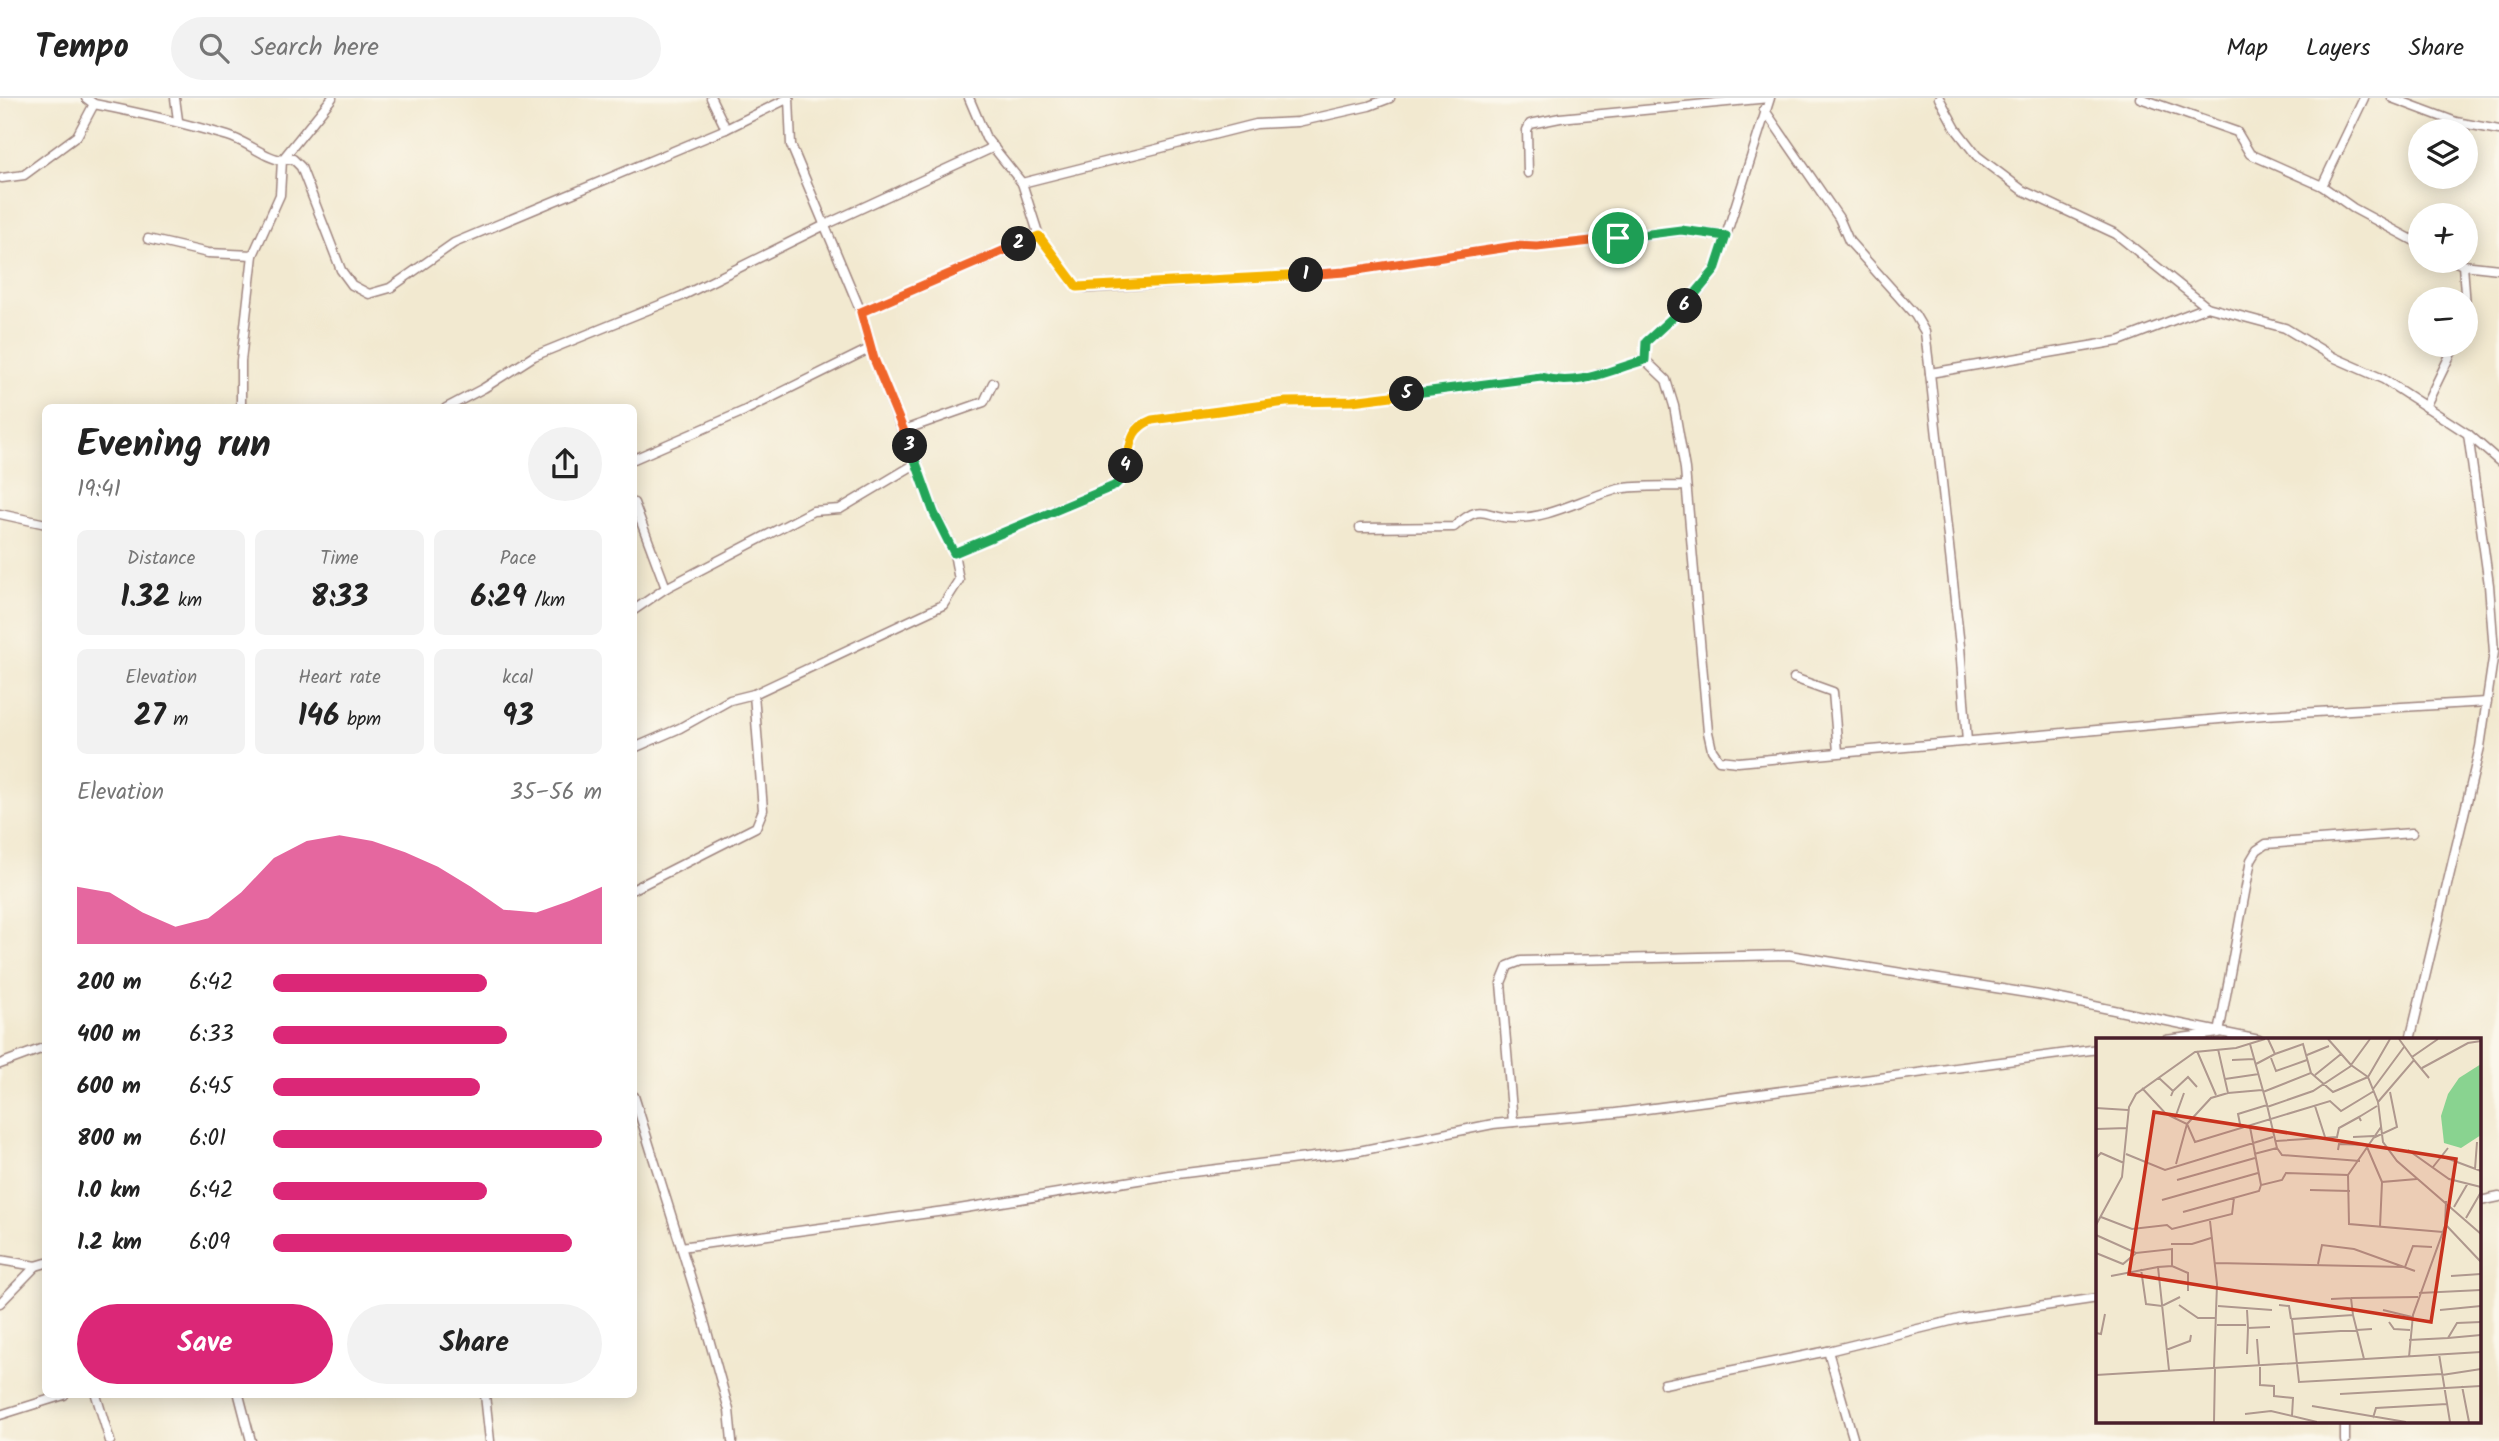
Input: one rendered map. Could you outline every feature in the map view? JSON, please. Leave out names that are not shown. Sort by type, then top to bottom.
[{"type":"street","points":[[86,98],[94,104],[178,120],[201,131],[253,145],[274,159],[293,159],[301,167],[341,270],[352,285],[369,294],[390,288],[454,243],[726,129],[789,98],[791,145],[861,312],[871,348],[934,513],[954,553],[959,580],[943,605],[754,694],[730,700],[680,728],[637,747]]},
{"type":"street","points":[[175,98],[178,120]]},
{"type":"street","points":[[241,404],[241,361],[253,255],[280,195],[282,160],[332,98]]},
{"type":"street","points":[[711,98],[726,129]]},
{"type":"street","points":[[969,98],[994,148],[1022,183],[1039,236],[1077,287],[1344,272],[1515,246],[1537,247],[1681,230],[1726,236]]},
{"type":"street","points":[[1022,183],[1256,124],[1298,122],[1369,106],[1390,98]]},
{"type":"street","points":[[1770,98],[1764,109],[1715,270],[1690,301],[1646,342],[1645,360],[1666,380],[1674,406],[1712,750],[1719,760],[1738,762],[2264,715],[2487,702]]},
{"type":"street","points":[[1528,173],[1527,130],[1530,124],[1560,118],[1770,98]]},
{"type":"street","points":[[1952,98],[1942,102],[1956,129],[1988,166],[2022,190],[2116,234],[2207,307],[2285,328],[2333,357],[2383,379],[2468,434],[2499,461]]},
{"type":"street","points":[[2140,98],[2237,132],[2250,154],[2322,186],[2353,208],[2408,238]]},
{"type":"street","points":[[2322,186],[2364,98]]},
{"type":"street","points":[[2392,98],[2456,122],[2499,130]]},
{"type":"street","points":[[2,178],[24,175],[77,136],[94,104]]},
{"type":"street","points":[[1764,109],[1839,218],[1849,241],[1915,315],[1925,332],[1957,619],[1967,742]]},
{"type":"street","points":[[454,404],[534,356],[682,296],[825,225],[994,148]]},
{"type":"street","points":[[861,312],[1039,236]]},
{"type":"street","points":[[148,239],[208,253],[253,255]]},
{"type":"street","points":[[2478,267],[2499,269]]},
{"type":"street","points":[[1930,373],[2119,341],[2207,307]]},
{"type":"street","points":[[637,458],[744,411],[871,348]]},
{"type":"street","points":[[2425,407],[2449,357]]},
{"type":"street","points":[[954,553],[1114,486],[1124,477],[1131,436],[1140,425],[1152,420],[1286,402],[1352,401],[1541,377],[1561,383],[1582,380],[1645,360]]},
{"type":"street","points":[[904,430],[984,402],[993,383]]},
{"type":"street","points":[[2410,1038],[2427,959],[2480,747],[2496,636],[2468,434]]},
{"type":"street","points":[[637,608],[666,588],[813,511],[839,509],[917,463]]},
{"type":"street","points":[[1360,528],[1454,527],[1465,517],[1484,510],[1512,518],[1545,513],[1619,489],[1684,486]]},
{"type":"street","points":[[637,511],[666,588]]},
{"type":"street","points":[[0,514],[42,523]]},
{"type":"street","points":[[1794,678],[1833,692],[1839,752]]},
{"type":"street","points":[[637,887],[757,827],[763,810],[754,694]]},
{"type":"street","points":[[2219,1033],[2251,860],[2257,850],[2266,844],[2413,834]]},
{"type":"street","points":[[1513,1122],[1501,983],[1508,966],[1521,961],[1789,955],[2046,996],[2248,1038]]},
{"type":"street","points":[[2181,1038],[2219,1033]]},
{"type":"street","points":[[0,1064],[42,1048]]},
{"type":"street","points":[[681,1247],[959,1209],[1169,1175],[1354,1152],[1513,1122],[1616,1113],[2096,1049]]},
{"type":"street","points":[[637,1106],[729,1410],[732,1441]]},
{"type":"street","points":[[0,1260],[36,1266],[42,1264]]},
{"type":"street","points":[[0,1303],[36,1266]]},
{"type":"street","points":[[1664,1384],[1828,1351],[1963,1318],[2096,1298]]},
{"type":"street","points":[[1828,1351],[1854,1441]]},
{"type":"street","points":[[0,1415],[54,1398]]},
{"type":"street","points":[[97,1398],[110,1441]]},
{"type":"street","points":[[240,1398],[251,1441]]},
{"type":"street","points":[[485,1398],[490,1441]]},
{"type":"route","points":[[1681,230],[1726,236],[1715,270],[1690,301],[1646,342],[1645,360],[1582,380],[1561,383],[1541,377],[1352,401],[1286,402],[1152,420],[1140,425],[1131,436],[1124,477],[1114,486],[954,553],[949,548],[934,513],[917,463],[874,359],[861,312],[1039,236],[1077,287],[1090,288],[1344,272],[1515,246],[1537,247],[1618,238],[1681,230]]}]
